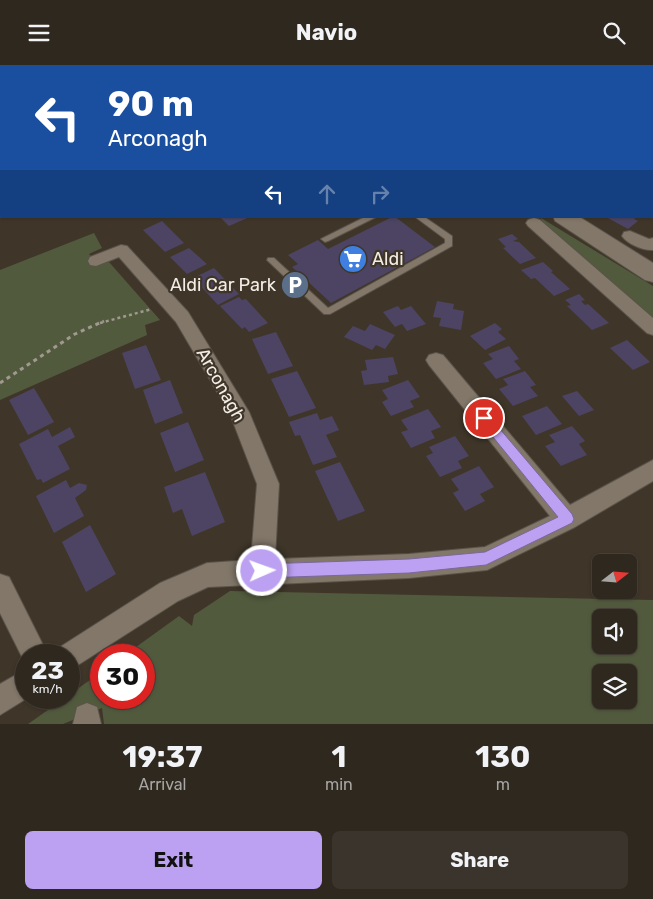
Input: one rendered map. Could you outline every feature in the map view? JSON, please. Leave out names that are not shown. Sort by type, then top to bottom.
[{"type":"main road","points":[[565,217],[653,275]]},
{"type":"street","points":[[534,223],[653,328]]},
{"type":"street","points":[[630,236],[650,246],[653,243]]},
{"type":"street","name":"Arconagh","points":[[96,261],[121,250],[182,317],[238,412],[268,484],[262,571]]},
{"type":"street","points":[[436,360],[567,519]]},
{"type":"street","points":[[80,649],[177,589],[207,575],[262,571],[409,566],[486,558],[567,519],[653,470]]},
{"type":"street","points":[[0,586],[29,644]]},
{"type":"street","points":[[0,701],[15,691]]},
{"type":"lane","points":[[325,239],[372,217]]},
{"type":"lane","points":[[271,260],[327,312],[448,244],[449,238],[419,217]]},
{"type":"path","points":[[0,383],[21,372],[74,334],[107,319],[171,305]]},
{"type":"green space","points":[[541,218],[653,286],[653,319],[542,223]]},
{"type":"green space","points":[[94,233],[102,248],[89,254],[98,264],[109,262],[160,320],[145,325],[147,335],[0,400],[0,270]]},
{"type":"green space","points":[[230,591],[653,600],[653,724],[104,724],[102,709],[155,709],[155,644],[140,644],[179,616],[192,626],[194,615]]},
{"type":"green space","points":[[90,680],[90,709],[100,709],[63,724],[28,724],[49,709],[80,709],[80,687]]},
{"type":"building","points":[[220,217],[250,217],[229,226]]},
{"type":"building","name":"Aldi","points":[[392,217],[395,217],[435,247],[331,303],[292,267],[298,264],[288,255],[318,240],[328,249]]},
{"type":"building","points":[[606,217],[637,217],[634,219],[638,221],[628,229]]},
{"type":"building","points":[[162,221],[184,243],[165,252],[143,230]]},
{"type":"building","points":[[512,234],[518,239],[513,241],[519,242],[536,258],[520,264],[503,248],[506,247],[498,239]]},
{"type":"building","points":[[189,248],[207,264],[187,274],[170,257]]},
{"type":"building","points":[[543,262],[570,289],[554,296],[535,278],[531,279],[521,270]]},
{"type":"building","points":[[214,268],[239,294],[218,305],[193,278]]},
{"type":"building","points":[[579,294],[585,300],[581,301],[585,305],[588,304],[609,323],[592,330],[567,306],[571,305],[565,300]]},
{"type":"building","points":[[239,297],[242,300],[246,299],[268,323],[249,332],[245,327],[242,329],[220,306]]},
{"type":"building","points":[[437,301],[454,304],[453,309],[464,311],[461,330],[439,326],[441,318],[433,317]]},
{"type":"building","points":[[398,306],[401,310],[411,306],[426,324],[407,331],[402,324],[395,327],[383,312]]},
{"type":"building","points":[[495,323],[502,329],[498,332],[506,339],[485,350],[470,336]]},
{"type":"building","points":[[370,324],[395,335],[385,349],[376,345],[372,350],[344,337],[353,326],[365,331]]},
{"type":"building","points":[[276,332],[293,366],[268,374],[252,339]]},
{"type":"building","points":[[627,340],[650,362],[633,370],[610,348]]},
{"type":"building","points":[[146,345],[161,380],[135,389],[122,353]]},
{"type":"building","points":[[509,346],[519,359],[514,361],[521,369],[496,379],[483,363],[493,359],[488,354]]},
{"type":"building","points":[[393,357],[398,374],[388,376],[389,382],[364,385],[361,371],[367,370],[365,360]]},
{"type":"building","points":[[297,371],[316,408],[289,417],[271,379]]},
{"type":"building","points":[[525,371],[536,385],[530,387],[538,396],[513,406],[499,389],[508,385],[503,379]]},
{"type":"building","points":[[170,380],[183,413],[155,424],[143,390]]},
{"type":"building","points":[[408,380],[420,397],[410,401],[414,407],[391,416],[382,402],[388,399],[382,390]]},
{"type":"building","points":[[34,388],[54,422],[28,435],[9,400]]},
{"type":"building","points":[[577,391],[594,410],[579,416],[562,396]]},
{"type":"building","points":[[547,406],[562,424],[536,435],[522,416]]},
{"type":"building","points":[[428,409],[441,427],[431,431],[435,438],[411,448],[401,432],[408,430],[401,420]]},
{"type":"building","points":[[317,413],[320,420],[332,416],[339,430],[326,435],[337,457],[313,465],[300,435],[295,436],[289,422]]},
{"type":"building","points":[[188,422],[204,460],[175,472],[160,433]]},
{"type":"building","points":[[572,426],[585,441],[579,444],[587,455],[561,466],[545,446],[555,442],[549,435]]},
{"type":"building","points":[[70,427],[75,437],[58,446],[70,469],[43,483],[41,479],[37,480],[19,444],[48,429],[52,437]]},
{"type":"building","points":[[455,436],[469,456],[458,461],[462,468],[440,477],[426,456],[433,453],[429,447]]},
{"type":"building","points":[[340,462],[365,511],[338,521],[315,471]]},
{"type":"building","points":[[479,466],[494,487],[480,494],[485,501],[465,511],[453,493],[459,490],[451,479]]},
{"type":"building","points":[[205,472],[225,522],[192,536],[182,509],[173,513],[164,487]]},
{"type":"building","points":[[66,480],[70,488],[79,483],[87,485],[86,490],[75,498],[84,516],[54,533],[36,496]]},
{"type":"building","points":[[90,525],[116,574],[86,592],[62,542]]},
{"type":"place","name":"Aldi","points":[[353,259]]},
{"type":"place","name":"Aldi Car Park","points":[[295,285]]},
{"type":"route","points":[[262,571],[409,566],[486,558],[567,519],[484,418]]}]
